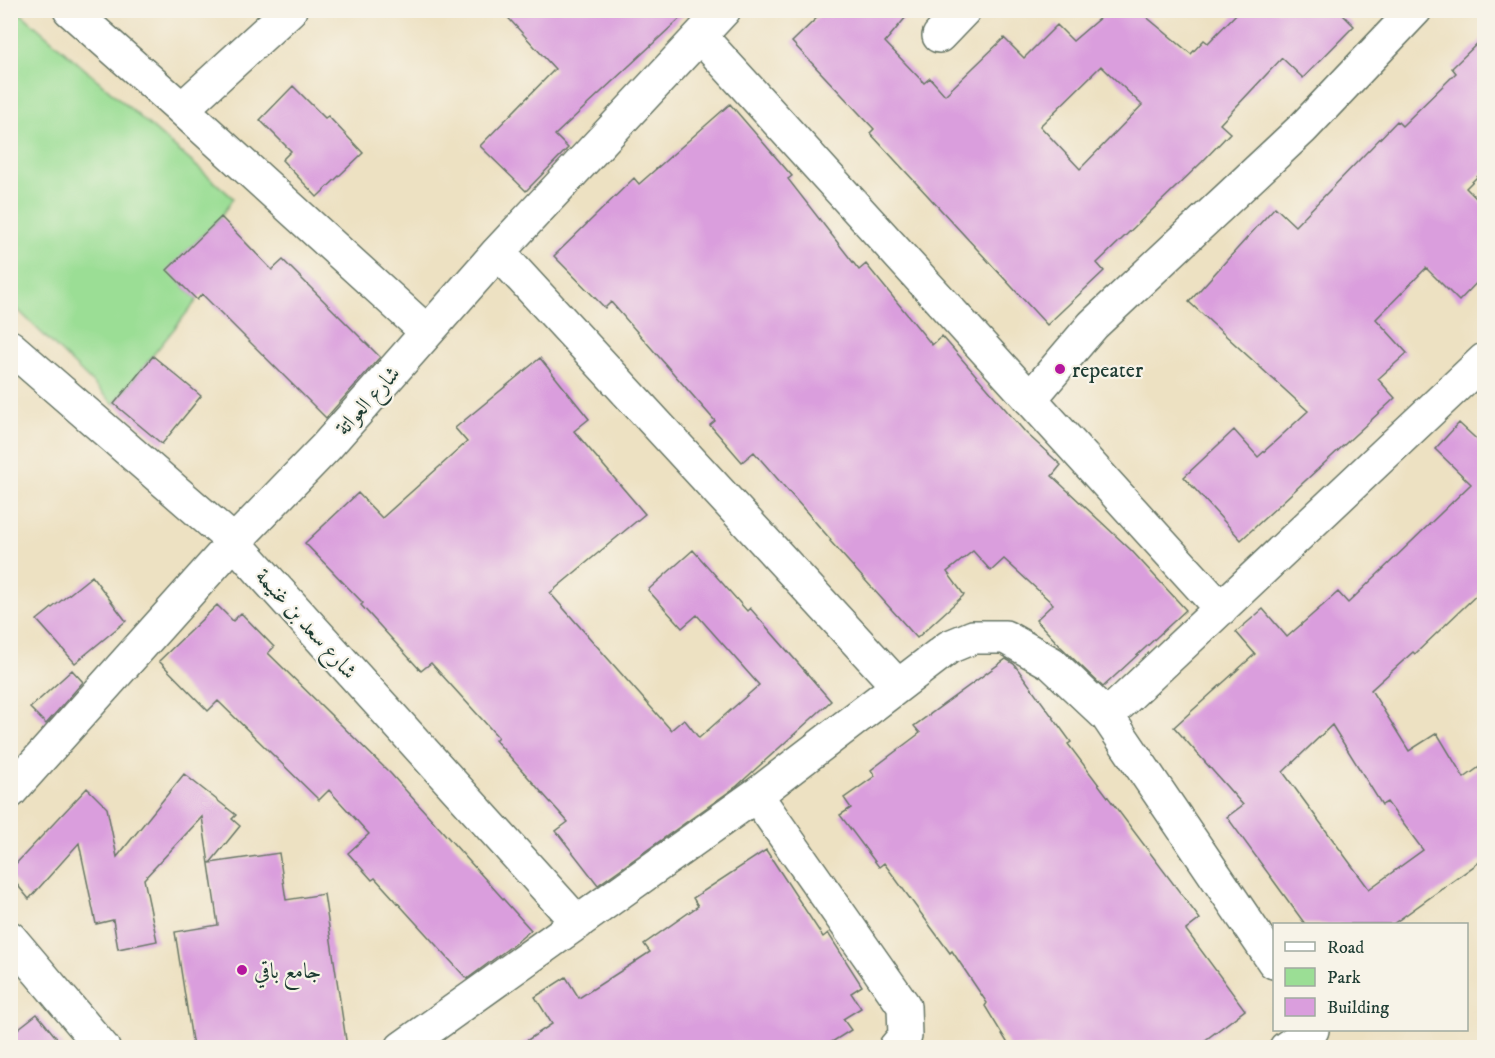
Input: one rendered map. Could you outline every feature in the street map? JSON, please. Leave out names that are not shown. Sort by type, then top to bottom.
[{"type":"street","points":[[70,10],[183,109],[428,332]]},
{"type":"street","points":[[183,109],[290,10]]},
{"type":"street","name":"شارع العواتة","points":[[10,792],[234,542],[326,447],[498,252],[724,10]]},
{"type":"street","points":[[939,36],[963,10]]},
{"type":"street","points":[[1030,399],[1093,325],[1303,128],[1415,10]]},
{"type":"street","points":[[700,36],[1221,609]]},
{"type":"street","points":[[498,252],[897,686]]},
{"type":"street","name":"شارع سعد بن غنيمة","points":[[10,347],[234,542],[578,923]]},
{"type":"street","points":[[1107,716],[1485,360]]},
{"type":"street","points":[[402,1047],[756,795],[949,647],[973,637],[1005,637],[1051,663],[1107,716],[1273,959]]},
{"type":"street","points":[[756,795],[904,1006],[905,1036],[895,1047]]},
{"type":"street","points":[[10,938],[104,1047]]},
{"type":"street","points":[[1286,1047],[1308,1031]]},
{"type":"street","points":[[1322,1031],[1333,1047]]},
{"type":"green space","points":[[10,11],[18,11],[233,198],[221,217],[168,270],[197,300],[114,404],[11,303]]},
{"type":"building","points":[[501,10],[689,10],[555,135],[568,148],[526,191],[480,146],[555,69]]},
{"type":"building","points":[[825,10],[912,10],[885,42],[924,83],[930,78],[945,95],[1004,38],[1024,58],[1057,25],[1073,41],[1109,10],[1138,10],[1191,54],[1204,40],[1208,43],[1240,10],[1338,10],[1354,26],[1303,78],[1282,58],[1220,124],[1230,133],[1097,263],[1104,271],[1047,325],[870,133],[874,129],[792,42]],"holes":[[[1101,66],[1142,105],[1080,169],[1040,126]]]},
{"type":"building","points":[[1485,36],[1485,169],[1466,188],[1485,207],[1485,274],[1459,301],[1426,268],[1376,319],[1407,353],[1378,379],[1395,398],[1241,540],[1184,477],[1234,430],[1258,457],[1308,411],[1189,302],[1275,207],[1295,226],[1397,121],[1402,126],[1456,73],[1452,68]]},
{"type":"building","points":[[293,86],[325,118],[328,116],[363,153],[317,197],[282,160],[291,151],[260,120]]},
{"type":"building","points":[[730,104],[792,176],[788,179],[859,270],[866,264],[932,345],[942,336],[1026,433],[1061,465],[1052,476],[1131,550],[1186,610],[1103,687],[1036,620],[1053,604],[1004,559],[991,571],[973,551],[947,572],[964,595],[917,638],[754,452],[742,462],[710,425],[715,421],[611,302],[605,308],[554,256],[634,178],[639,184]]},
{"type":"building","points":[[221,217],[272,270],[283,260],[380,357],[326,418],[202,294],[197,300],[167,270]]},
{"type":"building","points":[[153,356],[201,396],[162,444],[114,404]]},
{"type":"building","points":[[540,358],[589,419],[574,431],[645,514],[550,593],[671,730],[684,719],[699,738],[759,685],[697,615],[682,628],[648,590],[693,550],[747,611],[750,608],[831,701],[737,786],[598,885],[556,831],[568,822],[495,740],[498,737],[431,663],[421,671],[361,605],[363,603],[305,543],[358,493],[382,518],[467,442],[455,428]]},
{"type":"building","points":[[1459,423],[1485,447],[1485,587],[1415,654],[1413,652],[1371,690],[1409,751],[1437,733],[1464,778],[1485,763],[1485,858],[1394,923],[1304,923],[1227,817],[1243,805],[1174,727],[1255,654],[1236,632],[1263,609],[1287,637],[1338,592],[1348,603],[1471,484],[1435,449]],"holes":[[[1332,725],[1382,805],[1387,802],[1423,850],[1369,889],[1283,772]]]},
{"type":"building","points":[[92,576],[126,621],[75,663],[37,620]]},
{"type":"building","points":[[217,605],[233,621],[241,613],[274,647],[268,653],[391,774],[531,930],[467,979],[375,878],[372,880],[348,853],[369,834],[329,790],[319,800],[218,701],[208,711],[159,661]]},
{"type":"building","points":[[1006,659],[1014,664],[1071,742],[1068,744],[1200,919],[1186,930],[1245,1010],[1196,1047],[1010,1047],[985,1006],[987,1003],[952,951],[950,953],[884,863],[879,867],[840,815],[851,808],[844,798],[875,776],[871,770],[920,733],[914,726]]},
{"type":"building","points":[[72,670],[83,682],[46,724],[30,708]]},
{"type":"building","points":[[184,774],[236,815],[232,819],[240,826],[210,863],[279,853],[286,900],[324,894],[347,1047],[193,1047],[175,932],[218,925],[202,817],[144,879],[157,941],[118,949],[113,920],[96,924],[79,843],[29,899],[10,876],[10,870],[87,788],[107,808],[117,857]]},
{"type":"building","points":[[766,850],[823,937],[828,933],[862,986],[851,993],[861,1008],[843,1019],[851,1030],[824,1047],[517,1047],[552,1024],[535,997],[566,977],[579,998],[650,952],[644,944],[698,906],[693,898]]},
{"type":"building","points":[[37,1014],[64,1047],[10,1047],[10,1035]]},
{"type":"place","name":"repeater","points":[[1060,369]]},
{"type":"place","name":"جامع باقي","points":[[242,970]]}]
